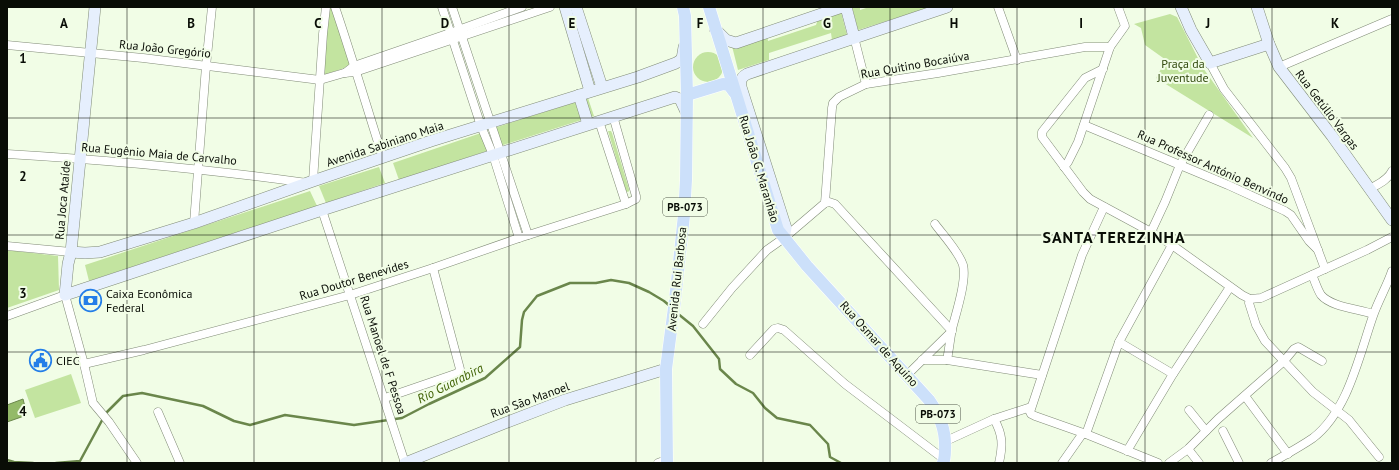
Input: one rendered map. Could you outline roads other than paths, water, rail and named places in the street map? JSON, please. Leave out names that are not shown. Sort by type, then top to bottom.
[{"type":"main road","name":"PB-073","points":[[683,7],[686,36],[687,95]]},
{"type":"main road","name":"Rua João G. Maranhão","points":[[709,7],[714,28],[778,230],[784,238]]},
{"type":"main road","points":[[687,95],[723,84],[729,85],[734,92]]},
{"type":"main road","name":"Avenida Rui Barbosa","points":[[663,462],[666,369],[673,320],[684,215],[687,95]]},
{"type":"main road","name":"Rua Osmar de Aquino","points":[[784,238],[812,271],[907,375],[935,409],[943,426],[946,441],[944,462]]},
{"type":"street","name":"Rua Joca Ataíde","points":[[95,7],[71,252],[68,264],[65,295],[93,403],[109,422],[137,463]]},
{"type":"street","points":[[194,223],[212,7]]},
{"type":"street","points":[[310,182],[326,7]]},
{"type":"street","points":[[335,7],[383,158]]},
{"type":"street","points":[[442,7],[486,124]]},
{"type":"street","points":[[452,7],[486,124],[496,154],[528,235]]},
{"type":"street","points":[[320,80],[452,36],[522,7]]},
{"type":"street","points":[[460,33],[550,7]]},
{"type":"street","points":[[565,7],[590,91]]},
{"type":"street","points":[[576,7],[602,87]]},
{"type":"street","points":[[714,28],[726,40],[732,43],[842,7]]},
{"type":"street","points":[[846,7],[866,84]]},
{"type":"street","points":[[854,37],[947,7]]},
{"type":"street","points":[[998,7],[1018,60]]},
{"type":"street","points":[[1064,167],[1071,157],[1084,125],[1110,46],[1125,26],[1118,7]]},
{"type":"street","points":[[1181,7],[1191,30],[1210,63],[1270,44]]},
{"type":"street","name":"Rua Getúlio Vargas","points":[[1257,7],[1279,67],[1392,220]]},
{"type":"street","points":[[1279,67],[1392,19]]},
{"type":"street","name":"Avenida Sabiniano Maia","points":[[71,252],[85,254],[100,252],[194,223],[310,182],[676,63],[682,59],[686,36]]},
{"type":"street","name":"Rua João G. Maranhão","points":[[784,238],[786,228],[741,87],[741,79],[747,74],[854,37]]},
{"type":"street","name":"Rua João Gregório","points":[[7,45],[143,58],[320,80]]},
{"type":"street","name":"Rua Quitino Bocaiúva","points":[[825,203],[832,108],[839,97],[866,84],[1018,60],[1084,47],[1110,46]]},
{"type":"street","name":"Rua Professor António Benvindo","points":[[1210,63],[1224,89],[1285,168],[1325,269]]},
{"type":"street","points":[[1103,69],[1085,78],[1042,132],[1042,137],[1090,200],[1151,232],[1172,245],[1230,287],[1250,299],[1261,298],[1392,237]]},
{"type":"street","points":[[579,95],[580,101],[593,122],[626,204],[636,198],[636,196],[613,116]]},
{"type":"street","points":[[7,316],[65,295],[322,210],[675,97],[680,99],[687,114]]},
{"type":"street","points":[[1151,232],[1180,165],[1209,115]]},
{"type":"street","name":"Rua Professor António Benvindo","points":[[1084,125],[1228,185],[1285,211],[1291,215],[1309,242],[1318,250]]},
{"type":"street","name":"Rua Eugênio Maia de Carvalho","points":[[7,154],[80,158],[198,168],[310,182]]},
{"type":"street","points":[[496,154],[519,238]]},
{"type":"street","points":[[1370,189],[1384,181],[1392,171]]},
{"type":"street","points":[[703,324],[732,288],[767,250],[784,238],[825,203],[830,202],[835,204],[952,331]]},
{"type":"street","name":"Rua Doutor Benevides","points":[[84,364],[144,350],[350,295],[528,235],[626,204]]},
{"type":"street","points":[[1104,207],[1082,256],[1031,409],[1032,414],[1158,463]]},
{"type":"street","name":"Rua Manoel de F Pessoa","points":[[322,210],[385,398],[405,463]]},
{"type":"street","points":[[935,224],[957,254],[963,264],[964,272],[961,295],[952,331],[948,360]]},
{"type":"street","points":[[1062,463],[1084,434],[1119,342],[1172,245]]},
{"type":"street","points":[[7,246],[71,252]]},
{"type":"street","points":[[385,398],[458,373],[460,369],[433,268]]},
{"type":"street","points":[[1271,463],[1314,438],[1338,411],[1353,373],[1373,314],[1392,271]]},
{"type":"street","points":[[1312,275],[1320,293],[1326,299],[1347,308],[1373,314]]},
{"type":"street","points":[[1127,451],[1173,374],[1230,287]]},
{"type":"street","points":[[1250,299],[1249,303],[1256,325],[1265,341],[1313,392],[1349,420],[1379,457]]},
{"type":"street","points":[[750,355],[774,329],[778,328],[784,330],[844,384],[944,462]]},
{"type":"street","points":[[907,375],[952,331]]},
{"type":"street","points":[[1119,342],[1173,374]]},
{"type":"street","points":[[1169,463],[1188,448],[1284,361],[1294,349],[1298,347],[1322,361]]},
{"type":"street","points":[[922,360],[948,360],[1042,375]]},
{"type":"street","name":"Rua São Manoel","points":[[405,463],[565,400],[666,369]]},
{"type":"street","points":[[1245,396],[1288,454]]},
{"type":"street","points":[[946,441],[994,419],[1031,409]]},
{"type":"street","points":[[1189,410],[1206,431]]},
{"type":"street","points":[[158,412],[180,463]]},
{"type":"street","points":[[994,419],[1000,431],[1002,440],[999,463]]},
{"type":"street","points":[[1223,431],[1239,463]]},
{"type":"street","points":[[1188,448],[1199,463]]},
{"type":"waterway","name":"Rio Guarabira","points":[[56,463],[80,461],[106,413],[123,396],[142,393],[203,406],[234,421],[250,425],[285,415],[354,425],[402,418],[485,378],[520,347],[524,312],[537,296],[570,283],[596,283],[611,280],[629,283],[649,292],[671,307]]},
{"type":"waterway","name":"Rio Guarabira","points":[[677,313],[693,326],[719,359],[720,369],[736,384],[753,393],[765,408],[777,418],[810,425],[828,444],[830,457],[841,463]]},
{"type":"waterway","name":"Rio Guarabira","points":[[7,460],[33,463]]},
{"type":"place","name":"Caixa Econômica Federal","points":[[91,301]]},
{"type":"place","name":"CIEC","points":[[40,361]]},
{"type":"district","name":"SANTA TEREZINHA","points":[[1114,237]]},
{"type":"park label","name":"Praça da Juventude","points":[[1183,71]]}]
